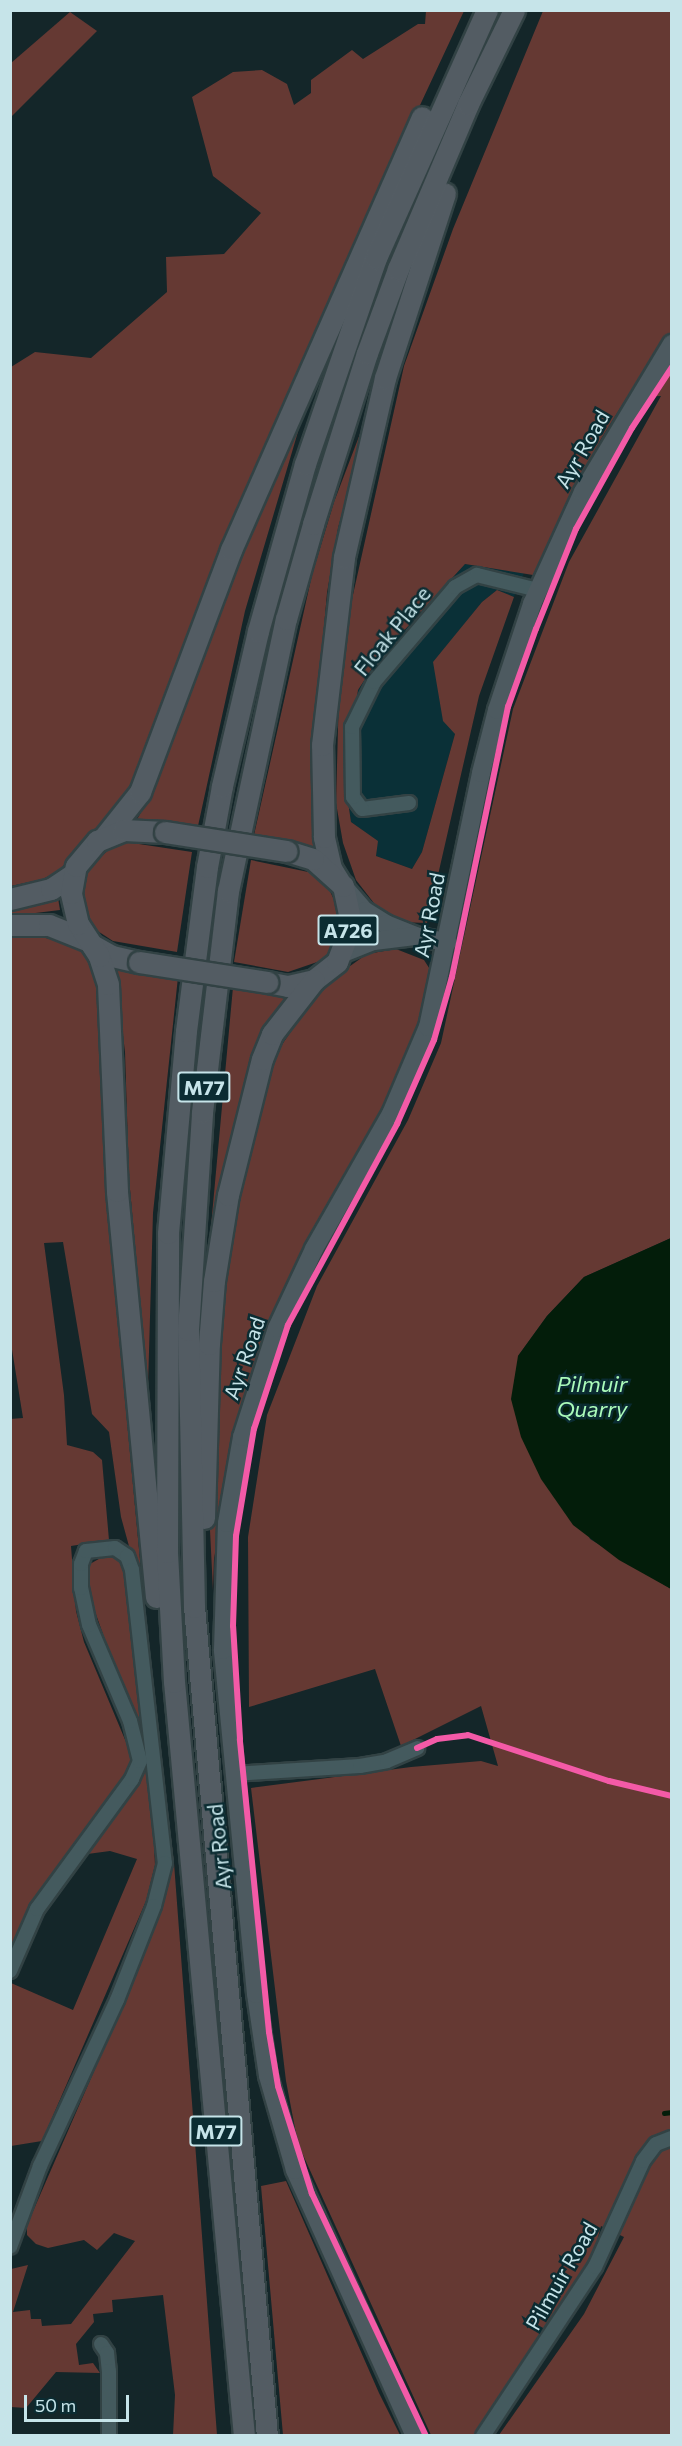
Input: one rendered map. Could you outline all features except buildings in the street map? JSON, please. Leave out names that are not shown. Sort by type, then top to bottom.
[{"type":"highway","points":[[90,943],[71,904],[73,874],[85,851],[105,836],[140,792],[250,505],[422,117],[476,10]]},
{"type":"highway","name":"M77","points":[[244,2436],[187,1826],[166,1552],[165,1302],[184,1054],[207,867],[258,630],[334,374],[376,258],[487,10]]},
{"type":"highway","points":[[341,884],[331,868],[324,837],[322,745],[344,557],[372,429],[407,305],[512,14]]},
{"type":"highway","name":"M77","points":[[267,2436],[194,1607],[188,1462],[192,1236],[212,1020],[228,891],[258,744],[286,619],[329,471],[398,269],[468,104],[512,14]]},
{"type":"highway","name":"A726","points":[[105,836],[124,830],[165,832],[287,851],[313,859],[341,884],[349,924],[341,954],[327,972],[314,980]]},
{"type":"highway","points":[[10,898],[51,889],[73,874]]},
{"type":"highway","points":[[10,925],[49,925],[90,943],[112,956],[140,962],[288,986],[314,980]]},
{"type":"highway","name":"M77","points":[[90,943],[108,984],[117,1191],[133,1375],[159,1625],[187,1826]]},
{"type":"highway","name":"M77","points":[[247,2210],[240,2014],[208,1653],[204,1556],[209,1344],[214,1281],[228,1196],[265,1051],[272,1034],[314,980]]},
{"type":"main road","name":"Ayr Road","points":[[415,2436],[319,2228],[279,2119],[260,2034],[233,1774],[222,1593],[227,1523],[245,1427],[261,1369],[288,1300],[409,1075],[428,1027],[497,710],[538,590],[600,459],[672,344]]},
{"type":"main road","name":"A726","points":[[341,884],[376,919],[415,936],[447,942]]},
{"type":"main road","name":"A726","points":[[341,954],[374,940],[415,936]]},
{"type":"street","name":"Floak Place","points":[[409,803],[362,809],[353,797],[352,727],[374,682],[455,587],[477,575],[538,590]]},
{"type":"street","points":[[10,1971],[37,1909],[132,1779],[140,1761],[130,1720],[89,1625],[81,1588],[81,1564],[86,1551],[115,1548],[127,1556],[132,1570],[165,1863],[154,1906],[117,2000],[40,2166],[10,2247]]},
{"type":"street","points":[[233,1774],[360,1766],[387,1761],[417,1748]]},
{"type":"street","name":"Pilmuir Road","points":[[483,2436],[595,2267],[643,2161],[656,2144],[672,2138]]},
{"type":"street","points":[[101,2344],[107,2353],[109,2372],[109,2436]]},
{"type":"shaded area","points":[[426,11],[464,11],[364,225],[128,804],[82,841],[60,870],[43,879],[11,886],[11,367],[35,352],[91,358],[167,292],[166,257],[224,254],[261,213],[213,176],[192,97],[233,72],[262,70],[287,84],[294,105],[311,93],[311,80],[352,50],[363,59],[418,24],[425,24]]},
{"type":"shaded area","points":[[543,11],[671,11],[671,1238],[584,1277],[547,1316],[518,1356],[590,1539],[671,1589],[671,2435],[499,2435],[584,2314],[624,2237],[601,2226],[593,2256],[474,2435],[431,2435],[298,2144],[286,2081],[251,1788],[411,1767],[481,1761],[498,1766],[481,1706],[401,1746],[375,1669],[249,1707],[248,1537],[267,1415],[317,1286],[408,1120],[441,1043],[513,709],[569,562],[661,396],[627,397],[601,439],[533,575],[465,564],[378,659],[358,690],[345,781],[351,822],[378,841],[376,856],[412,869],[422,852],[455,734],[443,721],[433,662],[482,602],[497,590],[514,597],[479,696],[427,923],[398,922],[377,907],[356,880],[343,843],[336,803],[340,653],[404,366],[453,229]]},
{"type":"shaded area","points":[[70,12],[97,31],[11,117],[11,63]]},
{"type":"shaded area","points":[[320,372],[300,425],[245,611],[198,826],[136,821],[147,802],[244,541]]},
{"type":"shaded area","points":[[374,397],[338,528],[327,593],[311,771],[318,850],[254,835],[312,575],[334,502]]},
{"type":"shaded area","points":[[465,564],[524,573],[514,597],[497,590],[482,602],[434,662],[455,734],[422,852],[412,869],[376,856],[377,841],[351,822],[345,781],[358,690],[378,659]]},
{"type":"shaded area","points":[[119,841],[192,852],[177,952],[113,941],[93,928],[84,914],[79,893],[83,872]]},
{"type":"shaded area","points":[[251,860],[313,873],[327,885],[337,906],[338,931],[335,946],[323,960],[288,972],[234,962]]},
{"type":"shaded area","points":[[58,898],[60,910],[11,916],[10,910]]},
{"type":"shaded area","points":[[33,934],[79,948],[91,959],[99,988],[113,1270],[149,1657],[174,1863],[217,2435],[173,2435],[175,2395],[163,2295],[112,2300],[113,2312],[93,2314],[94,2322],[76,2344],[79,2365],[93,2363],[100,2373],[56,2372],[26,2408],[11,2407],[11,2269],[28,2265],[13,2312],[30,2310],[31,2319],[41,2319],[42,2326],[71,2324],[135,2241],[114,2233],[97,2250],[84,2240],[48,2248],[36,2244],[27,2235],[27,2225],[142,1961],[170,1871],[135,1568],[121,1517],[109,1432],[92,1414],[63,1242],[44,1243],[64,1395],[67,1445],[93,1452],[102,1460],[109,1540],[71,1546],[76,1611],[84,1642],[134,1761],[11,1958],[10,1419],[23,1418],[10,1337],[10,937]]},
{"type":"shaded area","points":[[396,949],[424,960],[431,971],[423,1019],[389,1105],[269,1325],[235,1438],[214,1559],[213,1591],[209,1510],[225,1281],[233,1227],[262,1103],[277,1052],[322,986],[367,954]]},
{"type":"shaded area","points":[[115,967],[178,977],[153,1213],[147,1421],[140,1370],[145,1356],[129,1178],[125,1052]]},
{"type":"shaded area","points":[[233,987],[291,996],[269,1024],[203,1313]]},
{"type":"shaded area","points":[[106,1555],[118,1559],[128,1573],[150,1752],[155,1865],[146,1901],[42,2141],[11,2146],[11,1983],[73,2010],[137,1859],[110,1851],[80,1855],[135,1785],[147,1759],[86,1586],[88,1565]]},
{"type":"shaded area","points":[[286,2181],[379,2393],[400,2435],[283,2435],[261,2186]]},
{"type":"water","name":"Pilmuir Quarry","points":[[671,1238],[671,1589],[619,1560],[573,1525],[541,1479],[521,1437],[511,1399],[518,1356],[547,1316],[584,1277]]},
{"type":"waterway","points":[[664,2113],[672,2112]]},
{"type":"cycle path","points":[[426,2436],[312,2194],[278,2086],[269,2032],[240,1739],[233,1626],[236,1536],[254,1429],[288,1325],[397,1124],[434,1040],[452,977],[508,707],[536,629],[576,529],[632,428],[672,367]]},
{"type":"cycle path","points":[[417,1748],[437,1739],[468,1735],[609,1781],[672,1796]]}]
